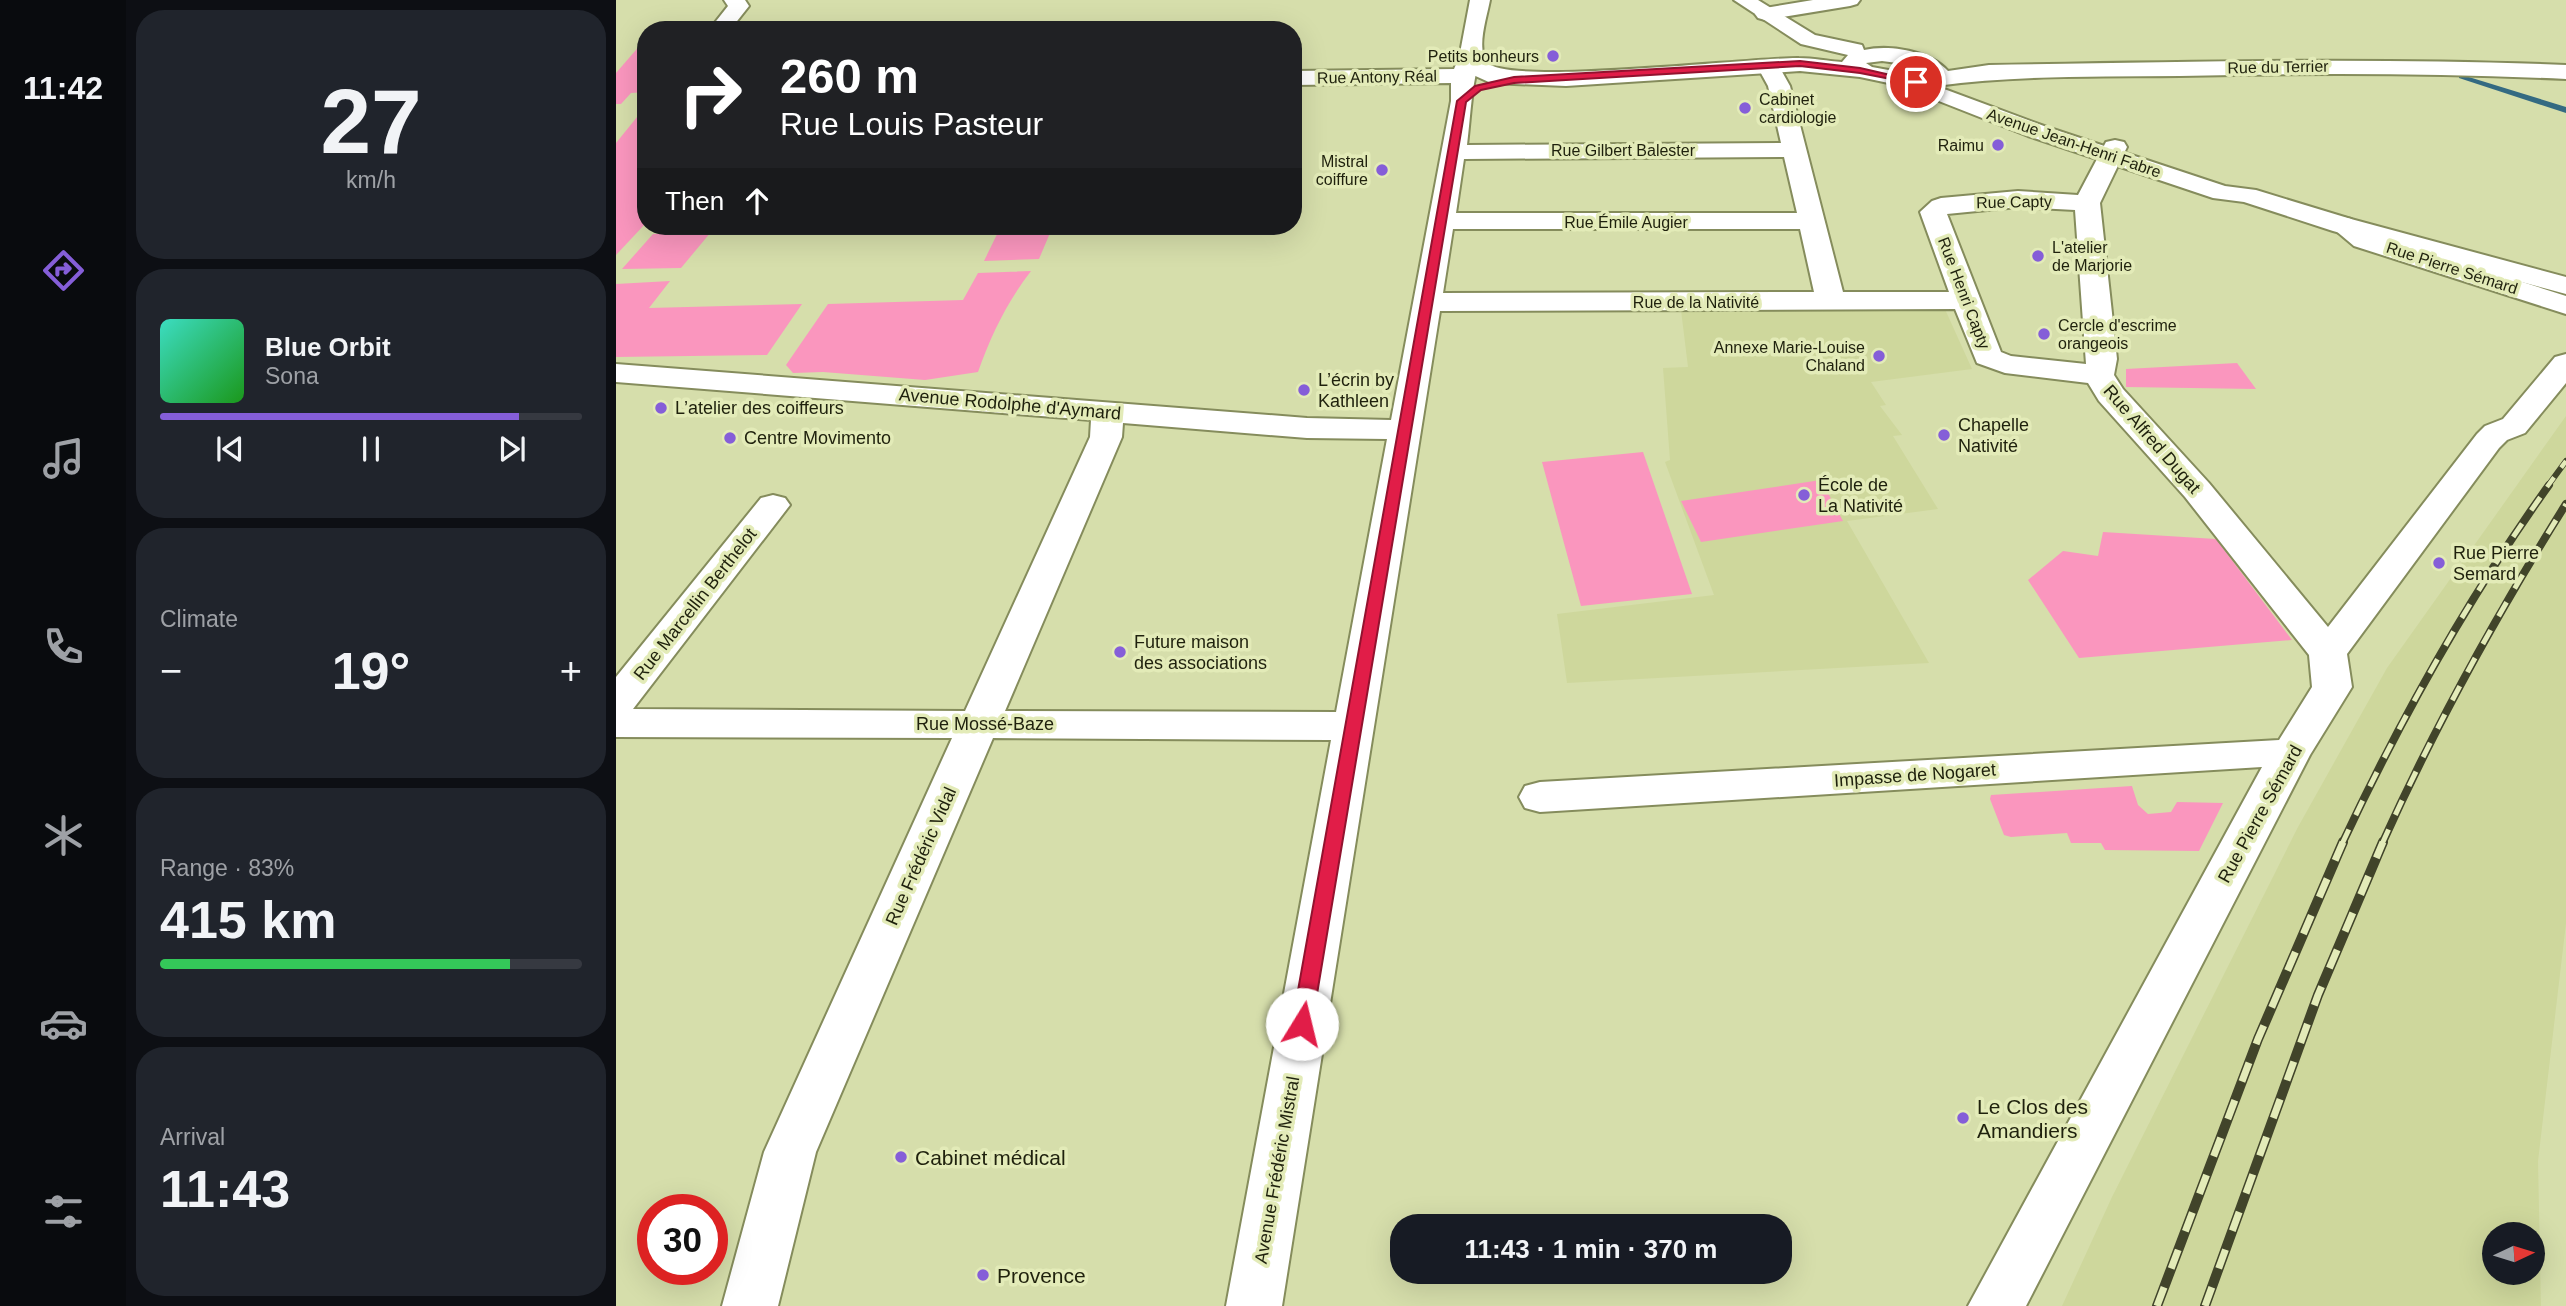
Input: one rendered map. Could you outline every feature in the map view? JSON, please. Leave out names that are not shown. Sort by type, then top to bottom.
[{"type":"street","name":"Avenue Frédéric Mistral","points":[[1254,1306],[1462,89],[1480,0]]},
{"type":"street","points":[[1744,0],[1808,40],[1865,62],[1903,81]]},
{"type":"street","points":[[1765,14],[1850,0]]},
{"type":"street","points":[[725,21],[737,3]]},
{"type":"street","points":[[1800,64],[1819,58],[1821,54],[1808,40]]},
{"type":"street","points":[[1471,53],[1475,64],[1487,74],[1514,80]]},
{"type":"street","points":[[1462,89],[1514,80],[1865,62],[1891,55],[1932,74]]},
{"type":"street","points":[[1769,66],[1779,86],[1831,302]]},
{"type":"street","name":"Rue du Terrier","points":[[1903,81],[1932,74],[1989,72],[2394,66],[2566,72]]},
{"type":"street","name":"Avenue Jean-Henri Fabre","points":[[1932,74],[1962,97],[2222,193],[2247,195],[2342,225],[2566,286]]},
{"type":"street","name":"Rue Antony Réal","points":[[1302,79],[1462,89]]},
{"type":"street","name":"Avenue Jean-Henri Fabre","points":[[1903,81],[1959,104],[2113,151]]},
{"type":"street","name":"Rue Gilbert Balester","points":[[1453,152],[1793,150]]},
{"type":"street","points":[[2087,203],[2113,151]]},
{"type":"street","name":"Rue Capty","points":[[1941,206],[2018,199],[2087,203]]},
{"type":"street","name":"Rue Alfred Dugat","points":[[2087,203],[2102,359],[2099,375],[2110,394],[2197,490],[2328,653]]},
{"type":"street","name":"Rue Henri Capty","points":[[1941,206],[1934,212],[1988,357],[1993,360],[2099,375]]},
{"type":"street","name":"Rue Émile Augier","points":[[1440,221],[1811,221]]},
{"type":"street","name":"Rue Pierre Sémard","points":[[2342,225],[2363,240],[2566,305]]},
{"type":"street","name":"Rue de la Nativité","points":[[1426,302],[1966,300]]},
{"type":"street","points":[[2328,653],[2488,441],[2496,433],[2514,426],[2566,363]]},
{"type":"street","name":"Avenue Rodolphe d'Aymard","points":[[616,373],[1307,428],[1404,430]]},
{"type":"street","name":"Rue Frédéric Vidal","points":[[750,1306],[790,1152],[1106,437],[1108,412]]},
{"type":"street","name":"Rue Marcellin Berthelot","points":[[616,704],[773,505]]},
{"type":"street","name":"Rue Pierre Sémard","points":[[1996,1306],[2290,755],[2332,687],[2328,653]]},
{"type":"street","name":"Rue Mossé-Baze","points":[[616,723],[1353,726]]},
{"type":"street","name":"Impasse de Nogaret","points":[[1540,797],[2265,753],[2290,755]]},
{"type":"shaded area","points":[[637,49],[637,93],[631,93],[621,104],[616,104],[616,73]]},
{"type":"shaded area","points":[[637,117],[637,233],[616,255],[616,143]]},
{"type":"shaded area","points":[[652,235],[708,235],[681,268],[622,269]]},
{"type":"shaded area","points":[[997,235],[1049,235],[1039,259],[984,261]]},
{"type":"shaded area","points":[[1031,271],[1000,319],[978,372],[925,380],[823,372],[793,373],[786,365],[828,304],[963,300],[978,273]]},
{"type":"shaded area","points":[[670,281],[649,308],[802,304],[767,355],[616,357],[616,284]]},
{"type":"shaded area","name":"École de La Nativité","points":[[1944,307],[1972,369],[1871,382],[1886,405],[1880,406],[1902,435],[1893,436],[1938,509],[1847,521],[1929,663],[1567,683],[1557,614],[1714,595],[1665,462],[1670,460],[1663,368],[1688,367],[1681,310]]},
{"type":"shaded area","points":[[2237,363],[2256,389],[2126,387],[2126,369]]},
{"type":"shaded area","points":[[2566,416],[2566,923],[2538,1161],[2539,1222],[2482,1222],[2482,1285],[2541,1285],[2541,1306],[2062,1306],[2112,1197],[2298,827],[2387,668]]},
{"type":"shaded area","points":[[1643,452],[1692,594],[1581,606],[1542,462]]},
{"type":"shaded area","points":[[1821,480],[1843,521],[1701,542],[1681,501]]},
{"type":"shaded area","points":[[2103,532],[2216,539],[2292,640],[2079,658],[2028,580],[2063,551],[2098,556]]},
{"type":"shaded area","points":[[2132,786],[2138,805],[2148,814],[2171,812],[2177,802],[2223,803],[2199,851],[2105,850],[2101,843],[2071,843],[2067,833],[2011,837],[2004,835],[1990,799],[1991,795]]},
{"type":"waterway","points":[[2462,76],[2566,110]]},
{"type":"railway","points":[[2547,487],[2566,461]]},
{"type":"railway","points":[[2342,844],[2437,660],[2491,571],[2549,485]]},
{"type":"railway","points":[[2382,844],[2468,671],[2566,504]]},
{"type":"railway","points":[[2157,1306],[2258,1039],[2343,842]]},
{"type":"railway","points":[[2205,1306],[2318,995],[2383,842]]},
{"type":"place","name":"Petits bonheurs","points":[[1553,56]]},
{"type":"place","name":"Cabinet cardiologie","points":[[1745,108]]},
{"type":"place","name":"Raimu","points":[[1998,145]]},
{"type":"place","name":"Mistral coiffure","points":[[1382,170]]},
{"type":"place","name":"L'atelier de Marjorie","points":[[2038,256]]},
{"type":"place","name":"Cercle d'escrime orangeois","points":[[2044,334]]},
{"type":"place","name":"Annexe Marie-Louise Chaland","points":[[1879,356]]},
{"type":"place","name":"L’écrin by Kathleen","points":[[1304,390]]},
{"type":"place","name":"L’atelier des coiffeurs","points":[[661,408]]},
{"type":"place","name":"Chapelle Nativité","points":[[1944,435]]},
{"type":"place","name":"Centre Movimento","points":[[730,438]]},
{"type":"place","name":"École de La Nativité","points":[[1804,495]]},
{"type":"place","name":"Rue Pierre Semard","points":[[2439,563]]},
{"type":"place","name":"Future maison des associations","points":[[1120,652]]},
{"type":"place","name":"Le Clos des Amandiers","points":[[1963,1118]]},
{"type":"place","name":"Cabinet médical","points":[[901,1157]]},
{"type":"place","name":"Provence","points":[[983,1275]]},
{"type":"route","points":[[1302,1024],[1462,101],[1478,88],[1514,80],[1800,64],[1860,71],[1916,82]]}]
